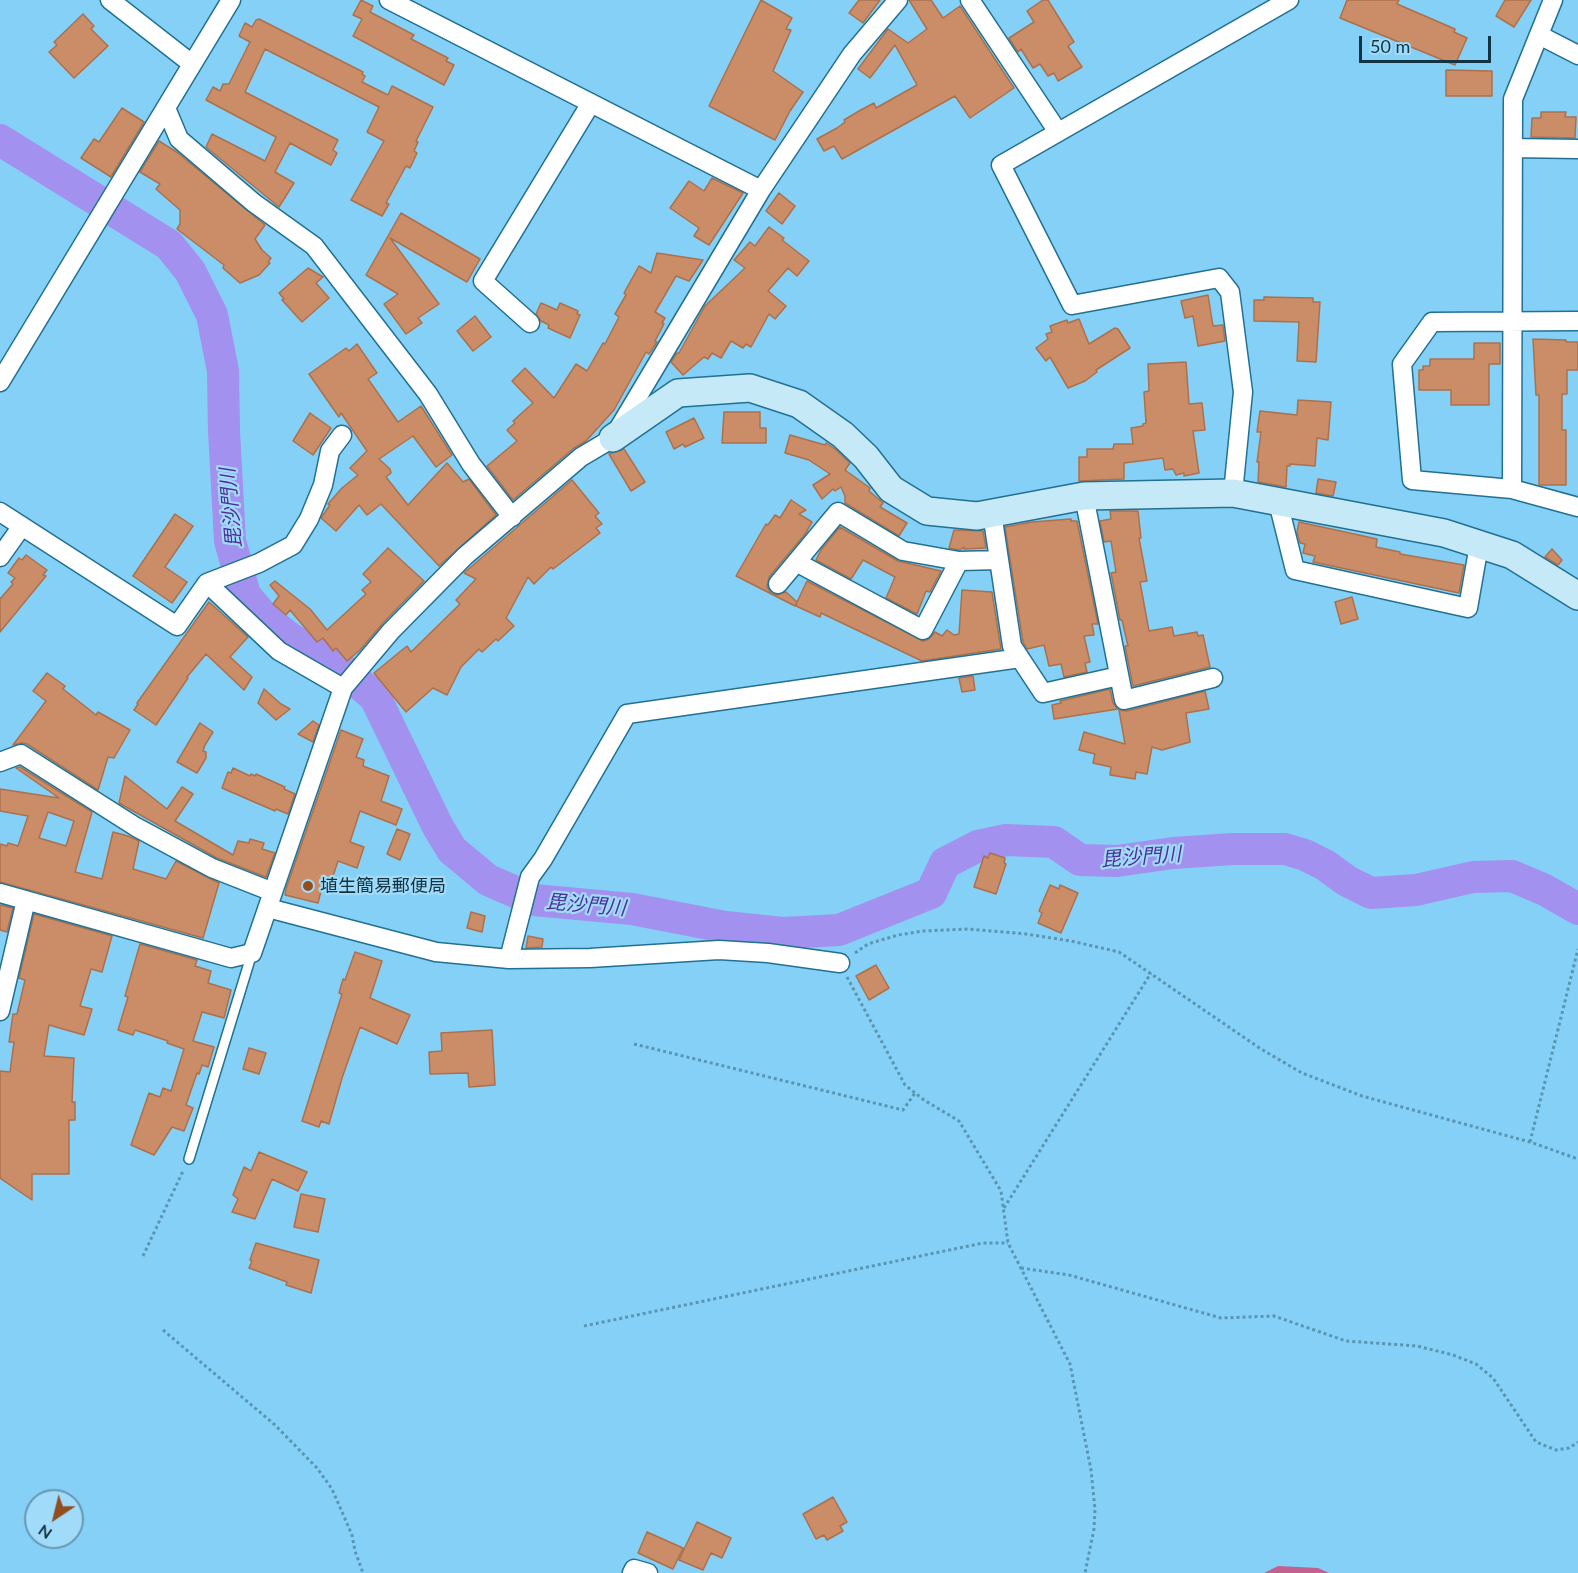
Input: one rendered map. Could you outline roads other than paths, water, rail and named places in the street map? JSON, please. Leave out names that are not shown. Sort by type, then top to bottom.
[{"type":"street","points":[[110,0],[192,64]]},
{"type":"street","points":[[0,382],[231,0]]},
{"type":"street","points":[[389,0],[761,190]]},
{"type":"street","points":[[613,438],[761,190],[852,54],[898,0]]},
{"type":"street","points":[[970,0],[1058,132]]},
{"type":"street","points":[[1233,493],[1243,392],[1230,292],[1219,278],[1072,305],[1001,165],[1289,0]]},
{"type":"street","points":[[1512,489],[1513,99],[1553,0]]},
{"type":"street","points":[[1539,35],[1578,55]]},
{"type":"street","points":[[530,322],[483,281],[591,103]]},
{"type":"street","points":[[166,108],[180,139],[254,204],[314,246],[428,394],[471,464],[512,517]]},
{"type":"street","points":[[1513,148],[1578,148]]},
{"type":"street","points":[[1578,321],[1432,322],[1401,364],[1412,480],[1512,489],[1578,507]]},
{"type":"street","points":[[0,893],[231,958],[252,953],[343,688],[391,631],[465,556],[581,457],[678,393],[750,388],[799,404],[843,435],[866,457],[891,489],[927,512],[976,516],[1084,496],[1233,493],[1444,533],[1512,555],[1578,596]]},
{"type":"street","points":[[0,512],[177,626],[207,583],[259,562],[293,545],[309,519],[323,485],[330,452],[342,435]]},
{"type":"street","points":[[1084,496],[1124,700],[1213,678]]},
{"type":"street","points":[[1278,502],[1295,570],[1468,608],[1479,545]]},
{"type":"street","points":[[778,584],[838,512],[903,551],[959,561],[999,560]]},
{"type":"street","points":[[992,513],[1012,646],[1043,693],[1119,676]]},
{"type":"street","points":[[0,557],[22,526]]},
{"type":"street","points":[[796,562],[923,630],[959,561]]},
{"type":"street","points":[[207,583],[279,651],[343,688]]},
{"type":"street","points":[[509,959],[530,877],[543,859],[627,714],[1020,658]]},
{"type":"street","points":[[0,762],[21,754],[135,827],[271,900],[436,951],[509,959],[590,958],[719,950],[840,963]]},
{"type":"street","points":[[0,1011],[26,900]]},
{"type":"street","points":[[632,1573],[634,1569],[648,1573]]},
{"type":"lane","points":[[189,1159],[252,953]]},
{"type":"waterway","name":"毘沙門川","points":[[0,140],[169,245],[190,271],[212,315],[223,371],[230,541],[245,595],[266,620],[291,639],[334,662],[375,697],[438,827],[452,850],[488,880],[534,900],[632,909],[725,927],[783,933],[839,930],[931,893],[945,863],[978,846],[1006,840],[1054,842],[1080,860],[1117,861],[1173,853],[1233,849],[1285,849],[1305,855],[1325,865],[1347,881],[1371,893],[1416,890],[1473,877],[1512,876],[1545,890],[1578,909]]},
{"type":"place","name":"埴生簡易郵便局","points":[[308,886]]}]
